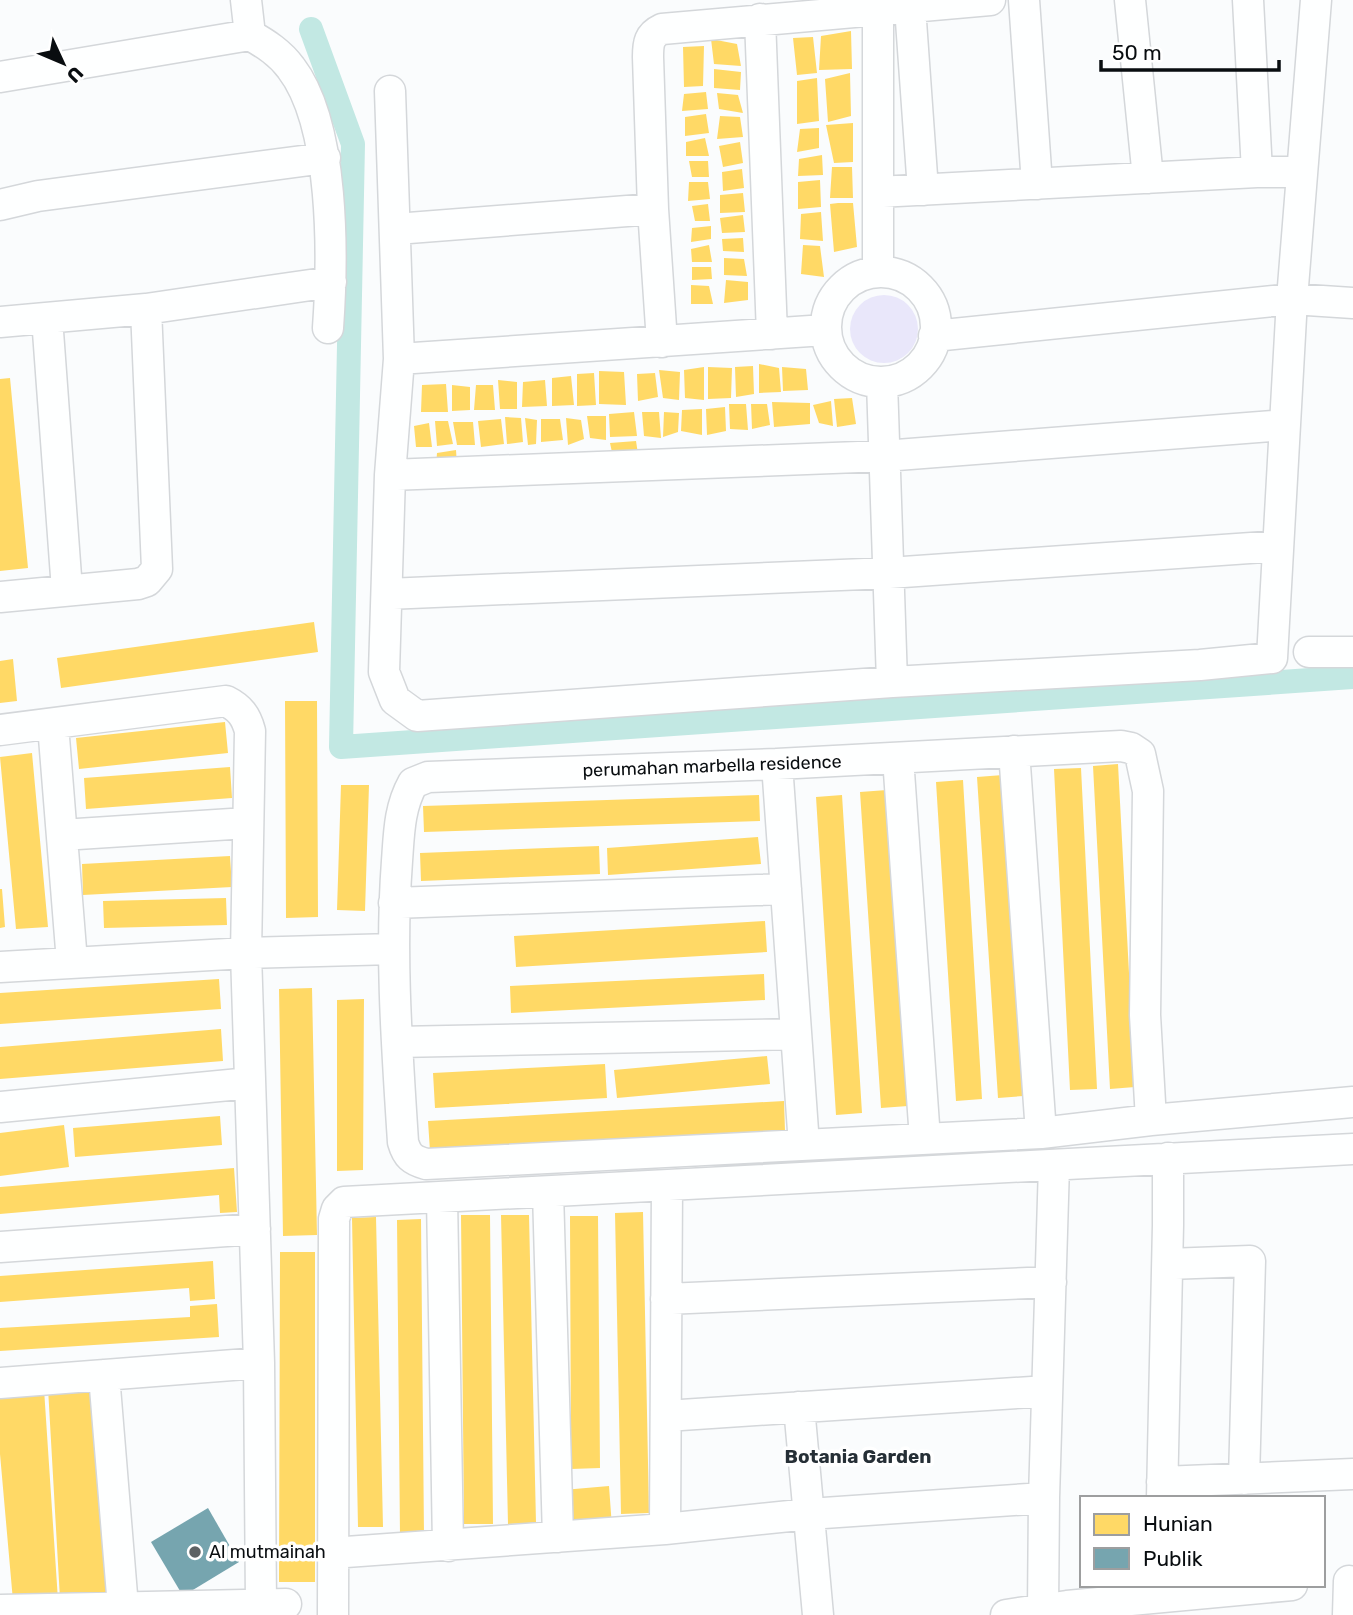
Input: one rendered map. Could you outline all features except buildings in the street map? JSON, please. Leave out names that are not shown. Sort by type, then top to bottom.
[{"type":"street","points":[[246,0],[250,34]]},
{"type":"street","points":[[662,342],[653,209],[648,42],[654,33],[662,29],[760,19],[990,0]]},
{"type":"street","points":[[1024,0],[1037,184]]},
{"type":"street","points":[[1130,0],[1148,178]]},
{"type":"street","points":[[1248,0],[1257,172]]},
{"type":"street","points":[[390,91],[400,359],[390,475],[384,672],[395,700],[417,716],[892,682],[1200,665],[1272,658],[1292,299],[1316,0]]},
{"type":"street","points":[[910,7],[923,190]]},
{"type":"street","points":[[878,10],[878,272]]},
{"type":"street","points":[[760,19],[772,334]]},
{"type":"street","points":[[0,77],[250,34],[272,47],[292,69],[310,104],[325,158],[331,282],[328,328]]},
{"type":"street","points":[[0,205],[38,196],[325,158]]},
{"type":"street","points":[[878,192],[1257,172],[1302,172]]},
{"type":"street","points":[[396,229],[653,209]]},
{"type":"street","points":[[878,272],[895,274],[911,281],[924,292],[932,307],[936,324],[934,343],[925,360],[911,373],[893,381],[882,382],[855,376],[840,365],[830,349],[825,330],[835,297],[846,284],[861,275],[878,272]]},
{"type":"street","points":[[0,322],[146,309],[331,282]]},
{"type":"street","points":[[934,336],[1292,299],[1353,303]]},
{"type":"street","points":[[0,597],[138,584],[146,581],[157,569],[146,309]]},
{"type":"street","points":[[47,318],[66,590]]},
{"type":"street","points":[[400,359],[825,330]]},
{"type":"street","points":[[882,382],[892,682]]},
{"type":"street","points":[[390,475],[884,456],[1284,425]]},
{"type":"street","points":[[387,594],[888,573],[1278,546]]},
{"type":"street","points":[[1309,652],[1353,652]]},
{"type":"street","points":[[0,730],[226,701],[238,707],[247,719],[250,732],[246,953],[259,1363],[273,1604],[0,1610],[0,1598]]},
{"type":"street","points":[[53,725],[72,962]]},
{"type":"street","name":"perumahan marbella residence","points":[[804,1145],[426,1164],[413,1160],[403,1142],[397,1042],[394,903],[401,810],[413,783],[428,778],[777,764],[1121,746],[1130,748],[1140,754],[1148,791],[1145,1015],[1151,1120]]},
{"type":"street","points":[[1014,751],[1041,1133]]},
{"type":"street","points":[[898,758],[925,1139]]},
{"type":"street","points":[[777,764],[804,1145],[1041,1133],[1353,1102]]},
{"type":"street","points":[[62,835],[247,823]]},
{"type":"street","points":[[394,903],[786,889]]},
{"type":"street","points":[[0,967],[246,953],[394,949]]},
{"type":"street","points":[[397,1042],[796,1034]]},
{"type":"street","points":[[0,1107],[250,1083]]},
{"type":"street","points":[[333,1615],[334,1219],[337,1209],[344,1202],[1353,1149]]},
{"type":"street","points":[[1168,1158],[1162,1490],[1244,1479],[1353,1474]]},
{"type":"street","points":[[1054,1165],[1044,1499],[1059,1610]]},
{"type":"street","points":[[665,1528],[667,1185]]},
{"type":"street","points":[[548,1192],[558,1537]]},
{"type":"street","points":[[442,1197],[448,1546]]},
{"type":"street","points":[[0,1247],[255,1229]]},
{"type":"street","points":[[1168,1264],[1250,1261],[1244,1479]]},
{"type":"street","points":[[666,1299],[1051,1282]]},
{"type":"street","points":[[0,1383],[259,1363]]},
{"type":"street","points":[[104,1376],[123,1607]]},
{"type":"street","points":[[666,1416],[1047,1391]]},
{"type":"street","points":[[799,1407],[818,1615]]},
{"type":"street","points":[[332,1553],[448,1546],[809,1514],[1044,1499]]},
{"type":"street","points":[[1342,1582],[1348,1615]]},
{"type":"street","points":[[1006,1615],[1273,1587]]},
{"type":"shaded area","points":[[884,295],[897,298],[908,305],[915,316],[918,329],[915,342],[908,353],[897,360],[884,363],[871,360],[860,353],[853,342],[850,329],[853,316],[860,305],[871,298]]},
{"type":"waterway","points":[[311,29],[353,144],[341,747],[1353,677]]},
{"type":"place","name":"Al mutmainah","points":[[195,1552]]},
{"type":"district","name":"Botania Garden","points":[[858,1456]]}]
